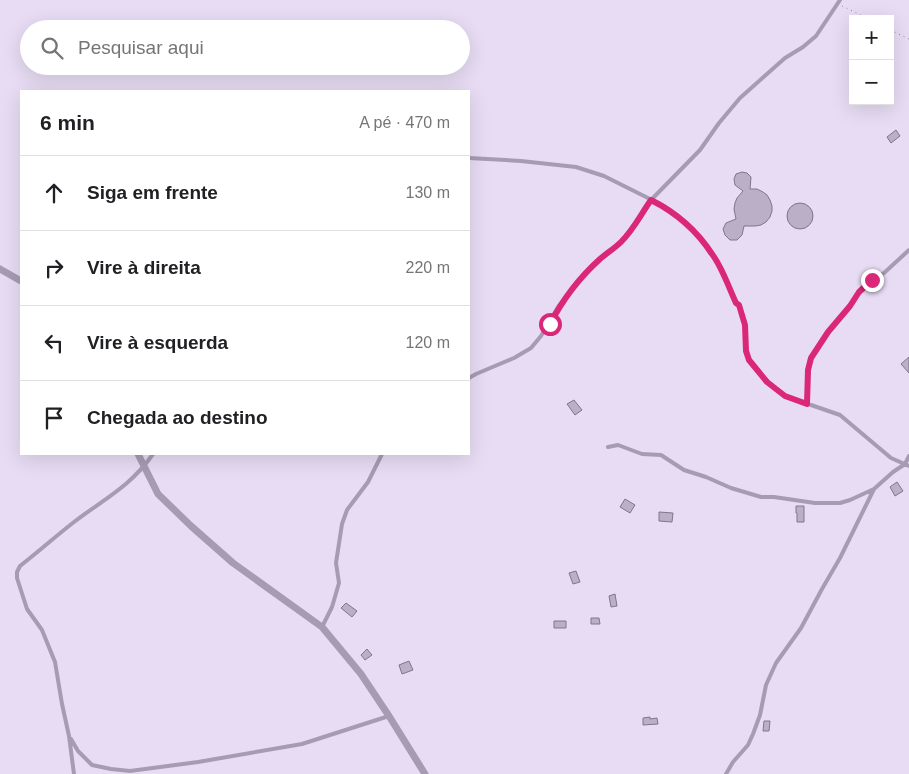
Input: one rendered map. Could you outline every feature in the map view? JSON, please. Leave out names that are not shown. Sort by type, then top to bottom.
[{"type":"street","points":[[0,269],[20,280]]},
{"type":"street","points":[[138,455],[158,494],[233,563],[322,628],[361,674],[425,774]]},
{"type":"lane","points":[[470,377],[514,358],[531,348],[542,336],[558,307],[572,289],[596,263],[631,231],[651,200],[700,150],[740,98],[785,58],[816,36],[838,2]]},
{"type":"lane","points":[[470,158],[576,167],[604,176],[672,212],[694,232],[713,254],[736,303],[739,305],[745,325],[746,351],[749,360],[767,382],[785,396],[840,415],[891,458],[907,465]]},
{"type":"lane","points":[[807,404],[808,370],[811,358],[859,292],[872,280],[884,273],[909,250]]},
{"type":"lane","points":[[608,446],[618,444],[642,454],[661,454],[684,470],[761,497],[815,503],[840,503],[874,489],[893,472],[907,465]]},
{"type":"lane","points":[[74,774],[55,662],[42,630],[28,609],[17,578],[17,572],[20,566],[75,521],[126,485],[144,467],[152,455]]},
{"type":"lane","points":[[322,628],[332,607],[339,583],[336,563],[342,524],[347,510],[368,482],[382,455]]},
{"type":"lane","points":[[907,465],[909,456]]},
{"type":"lane","points":[[726,774],[754,734],[766,685],[776,663],[801,628],[840,558],[874,489]]},
{"type":"lane","points":[[69,736],[78,751],[92,765],[130,771],[198,762],[302,744],[389,716]]},
{"type":"path","points":[[838,2],[861,15]]},
{"type":"path","points":[[894,32],[909,39]]},
{"type":"building","points":[[896,130],[900,136],[891,143],[887,137]]},
{"type":"building","points":[[747,173],[751,177],[750,189],[757,189],[767,195],[772,211],[766,222],[761,225],[744,226],[742,235],[737,240],[730,240],[725,235],[723,229],[726,223],[736,219],[735,203],[743,191],[735,185],[734,179],[736,174]]},
{"type":"building","points":[[800,203],[809,207],[813,216],[809,225],[800,229],[791,225],[787,216],[791,207]]},
{"type":"building","points":[[909,357],[909,373],[901,364]]},
{"type":"building","points":[[574,400],[582,410],[575,415],[567,404]]},
{"type":"building","points":[[897,482],[903,491],[895,496],[890,487]]},
{"type":"building","points":[[625,499],[635,505],[630,513],[620,507]]},
{"type":"building","points":[[796,506],[804,506],[804,522],[797,522]]},
{"type":"building","points":[[659,512],[673,513],[672,522],[659,521]]},
{"type":"building","points":[[576,571],[580,582],[573,584],[569,573]]},
{"type":"building","points":[[615,594],[617,606],[611,607],[609,596]]},
{"type":"building","points":[[346,603],[357,611],[352,617],[341,608]]},
{"type":"building","points":[[591,618],[599,618],[600,624],[591,624]]},
{"type":"building","points":[[554,621],[566,621],[566,628],[554,628]]},
{"type":"building","points":[[367,649],[372,655],[365,660],[361,655]]},
{"type":"building","points":[[409,661],[413,670],[402,674],[399,665]]},
{"type":"building","points":[[650,717],[650,719],[657,718],[658,724],[643,725],[643,718]]},
{"type":"building","points":[[764,721],[770,721],[769,731],[763,731]]},
{"type":"route","points":[[550,324],[558,307],[572,289],[601,258],[620,243],[631,231],[651,200],[672,212],[694,232],[713,254],[736,303],[739,305],[745,325],[746,351],[749,360],[767,382],[785,396],[807,404],[808,370],[811,358],[828,332],[859,292],[872,280]]}]
